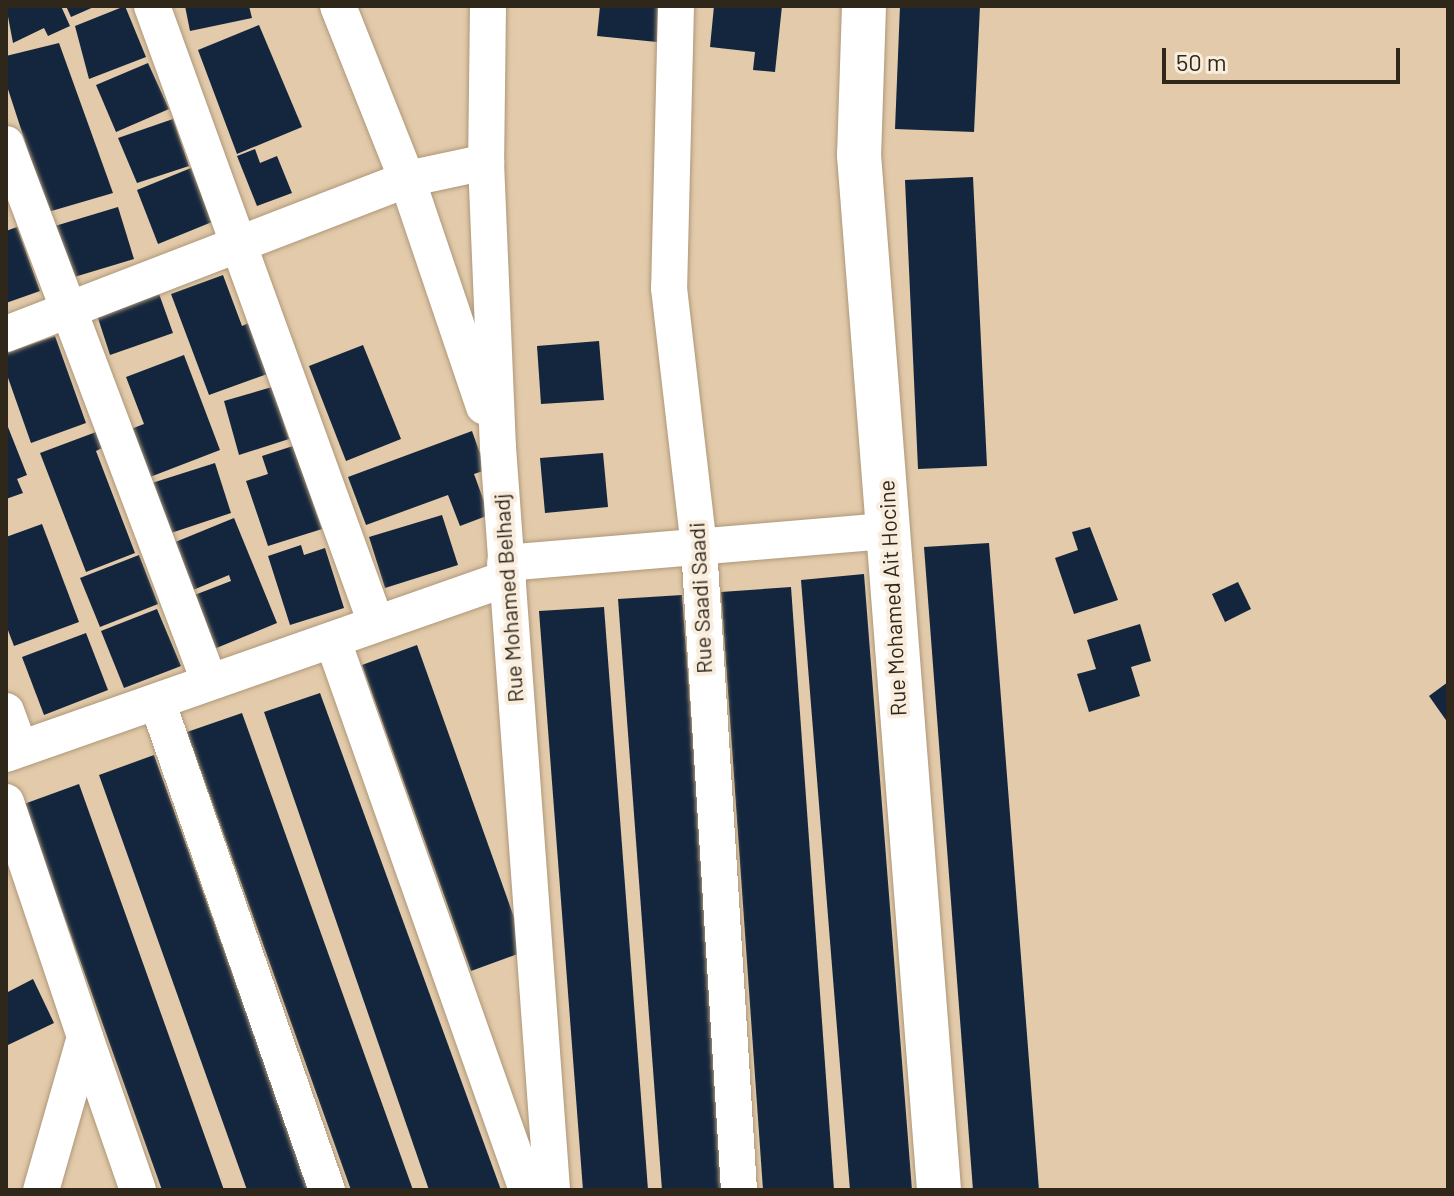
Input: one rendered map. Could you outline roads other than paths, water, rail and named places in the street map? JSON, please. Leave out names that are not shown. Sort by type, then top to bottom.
[{"type":"street","points":[[152,6],[376,623]]},
{"type":"street","points":[[338,6],[407,179],[498,447]]},
{"type":"street","name":"Rue Mohamed Belhadj","points":[[488,6],[486,162],[498,447],[552,1190]]},
{"type":"street","name":"Rue Saadi Saadi","points":[[676,6],[669,288],[699,547],[739,1190]]},
{"type":"street","name":"Rue Mohamed Ait Hocine","points":[[864,6],[859,155],[889,531],[896,693],[939,1190]]},
{"type":"street","points":[[6,144],[67,313],[209,681]]},
{"type":"street","points":[[6,334],[67,313],[238,242],[407,179],[486,162]]},
{"type":"street","points":[[6,711],[13,752],[158,704],[209,681],[333,641],[506,570],[699,547],[889,531]]},
{"type":"street","points":[[333,641],[527,1190]]},
{"type":"street","points":[[158,704],[327,1190]]},
{"type":"street","points":[[6,802],[138,1190]]},
{"type":"street","points":[[41,1190],[85,1037]]}]
